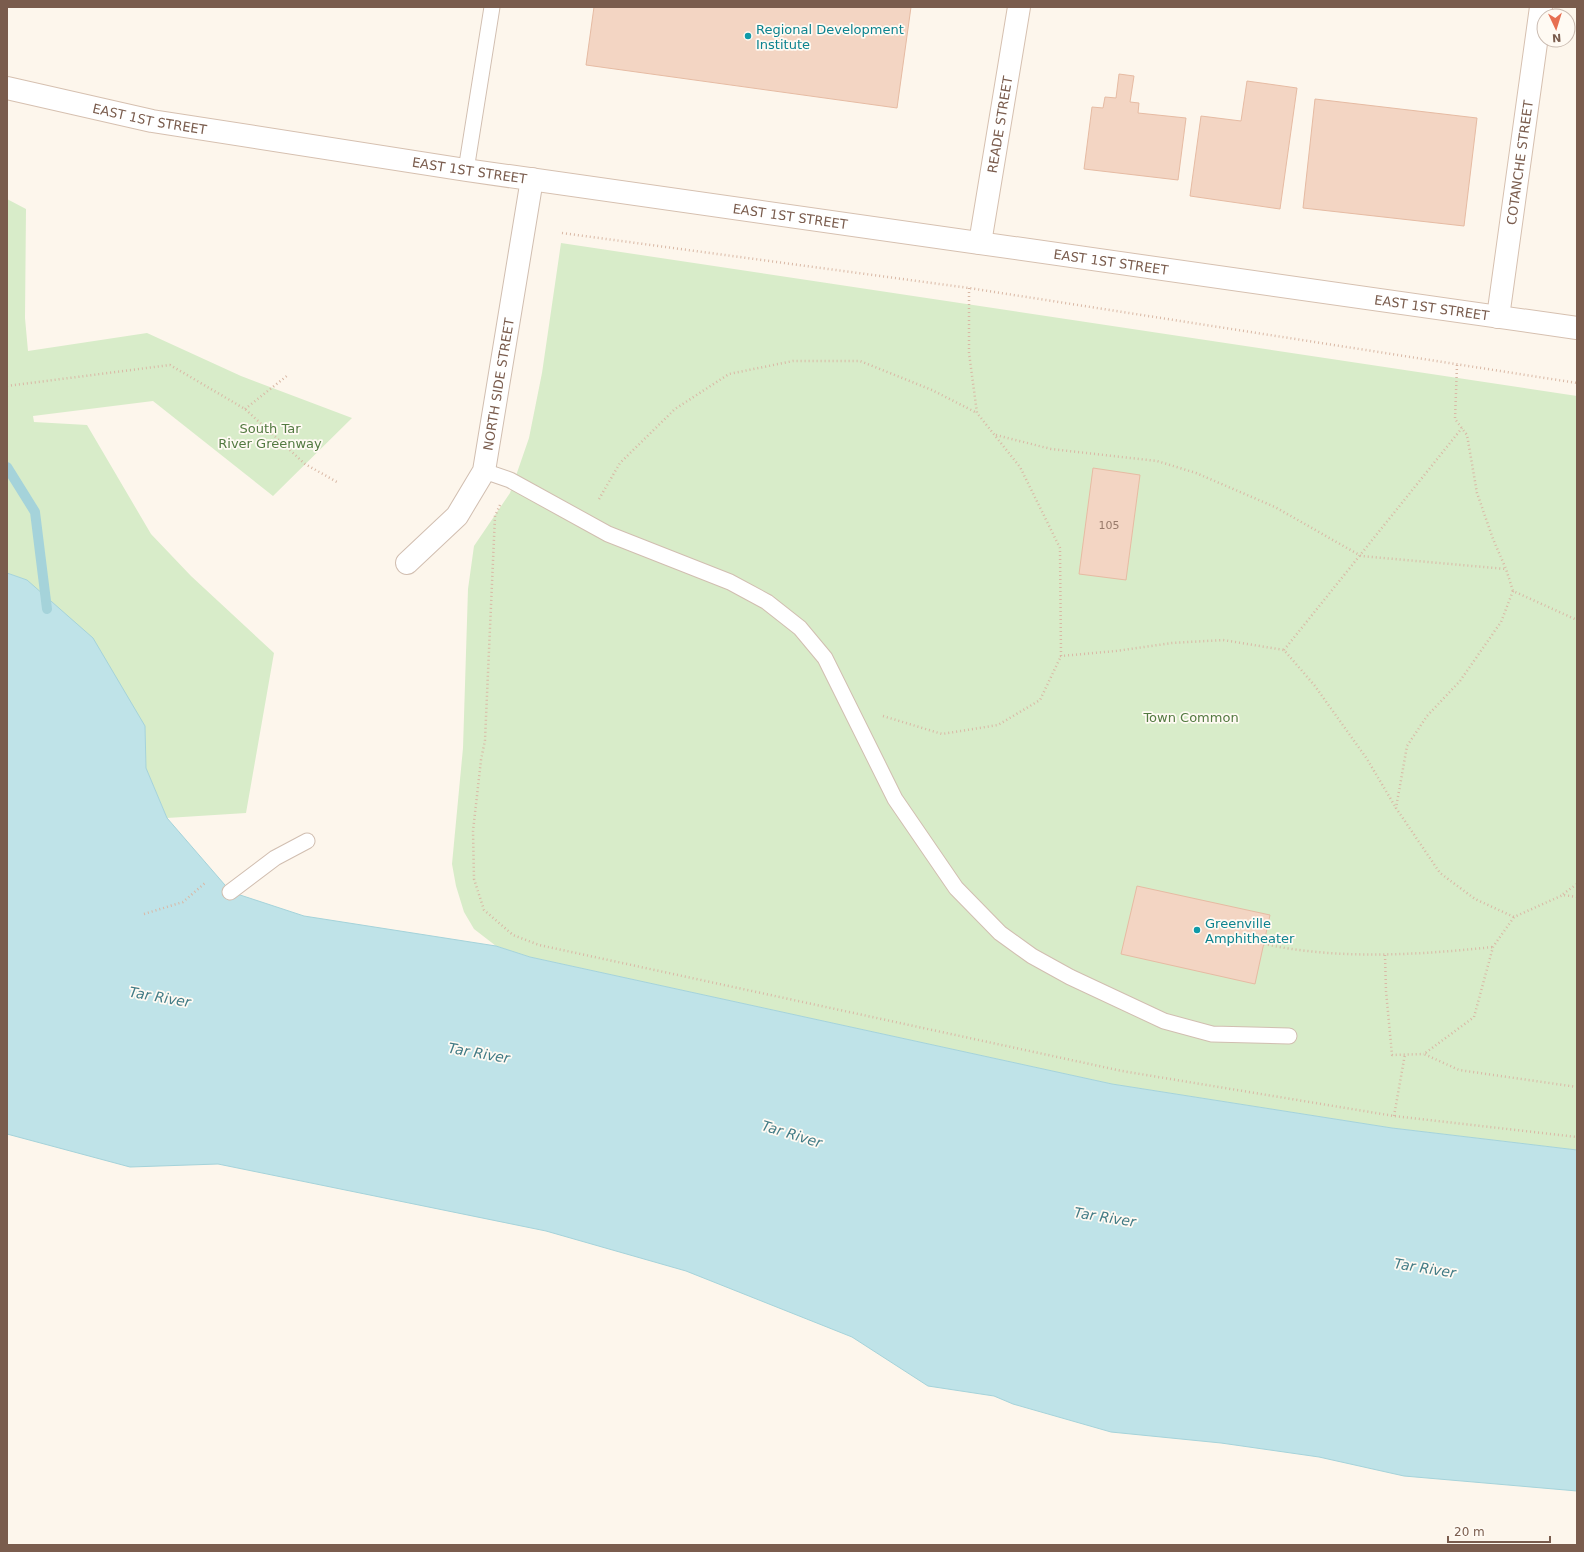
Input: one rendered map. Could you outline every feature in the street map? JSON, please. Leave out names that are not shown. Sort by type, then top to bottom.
[{"type":"street","name":"READE STREET","points":[[980,243],[1019,7]]},
{"type":"street","name":"COTANCHE STREET","points":[[1498,317],[1541,7]]},
{"type":"street","name":"EAST 1ST STREET","points":[[7,88],[152,121],[466,170],[1577,328]]},
{"type":"street","name":"NORTH SIDE STREET","points":[[408,563],[457,516],[484,471],[532,179]]},
{"type":"lane","points":[[466,170],[492,7]]},
{"type":"lane","points":[[484,471],[510,480],[586,520],[608,534],[730,582],[767,602],[800,628],[825,658],[895,799],[956,888],[1000,932],[1032,956],[1070,977],[1164,1021],[1212,1034],[1289,1036]]},
{"type":"lane","points":[[230,892],[275,858],[307,841]]},
{"type":"path","points":[[562,233],[969,288],[1577,383]]},
{"type":"path","points":[[969,288],[969,353],[977,413]]},
{"type":"path","points":[[586,520],[620,463],[675,409],[730,374],[793,361],[860,361],[932,390],[977,413],[1020,467],[1060,548],[1061,656],[1040,700],[998,725],[942,734],[892,720],[845,700]]},
{"type":"path","points":[[7,386],[170,365],[245,409],[305,464],[337,482]]},
{"type":"path","points":[[1396,808],[1407,746],[1427,716],[1460,682],[1501,622],[1513,591],[1477,493],[1467,435],[1455,419],[1457,365]]},
{"type":"path","points":[[245,409],[288,375]]},
{"type":"path","points":[[1284,650],[1361,556],[1462,428]]},
{"type":"path","points":[[995,435],[1051,449],[1157,461],[1196,473],[1275,507],[1361,556],[1506,569]]},
{"type":"path","points":[[510,480],[495,516],[485,740],[480,760],[473,831],[474,879],[484,910],[513,935],[539,946],[1122,1071],[1394,1116],[1577,1137]]},
{"type":"path","points":[[1513,591],[1577,620]]},
{"type":"path","points":[[1061,656],[1116,651],[1172,643],[1223,640],[1284,650],[1315,686],[1367,759],[1396,808],[1440,873],[1475,899],[1514,917]]},
{"type":"path","points":[[1424,1054],[1474,1017],[1493,947],[1514,917],[1563,895],[1577,884]]},
{"type":"path","points":[[1563,895],[1577,897]]},
{"type":"path","points":[[1264,944],[1296,951],[1385,956],[1441,953],[1493,947]]},
{"type":"path","points":[[1385,956],[1386,991],[1392,1055],[1424,1054],[1459,1070],[1577,1087]]},
{"type":"path","points":[[1394,1116],[1405,1054]]},
{"type":"green space","name":"South Tar River Greenway","points":[[7,199],[26,209],[25,318],[28,351],[147,333],[241,376],[352,418],[273,496],[153,401],[33,416],[34,422],[87,425],[151,534],[191,576],[274,653],[246,813],[167,818],[146,768],[145,726],[27,580],[7,573]]},
{"type":"green space","name":"Town Common","points":[[561,243],[1577,396],[1577,1150],[1392,1128],[1112,1084],[530,957],[496,946],[474,929],[464,912],[456,886],[452,864],[463,748],[468,589],[474,546],[510,493],[529,438],[542,373]]},
{"type":"water","name":"Tar River","points":[[7,573],[27,580],[93,638],[145,726],[146,768],[167,818],[231,892],[304,916],[496,946],[530,957],[1112,1084],[1392,1128],[1577,1150],[1577,1491],[1404,1476],[1319,1457],[1221,1443],[1111,1432],[1013,1404],[994,1396],[928,1386],[852,1337],[686,1271],[546,1231],[218,1164],[130,1167],[7,1134]]},
{"type":"building","name":"Regional Development Institute","points":[[594,7],[911,7],[897,108],[586,65]]},
{"type":"building","points":[[1119,74],[1134,76],[1130,102],[1139,103],[1138,113],[1186,118],[1178,180],[1084,169],[1092,107],[1103,108],[1105,97],[1116,98]]},
{"type":"building","points":[[1247,81],[1297,88],[1280,209],[1190,196],[1201,116],[1241,121]]},
{"type":"building","points":[[1315,99],[1477,118],[1464,226],[1303,208]]},
{"type":"building","points":[[1093,468],[1140,475],[1126,580],[1079,574]]},
{"type":"building","name":"Greenville Amphitheater","points":[[1137,886],[1270,915],[1255,984],[1121,954]]},
{"type":"waterway","points":[[7,467],[35,512],[47,609]]},
{"type":"place","name":"Regional Development Institute","points":[[748,36]]},
{"type":"place","name":"Greenville Amphitheater","points":[[1197,930]]}]
